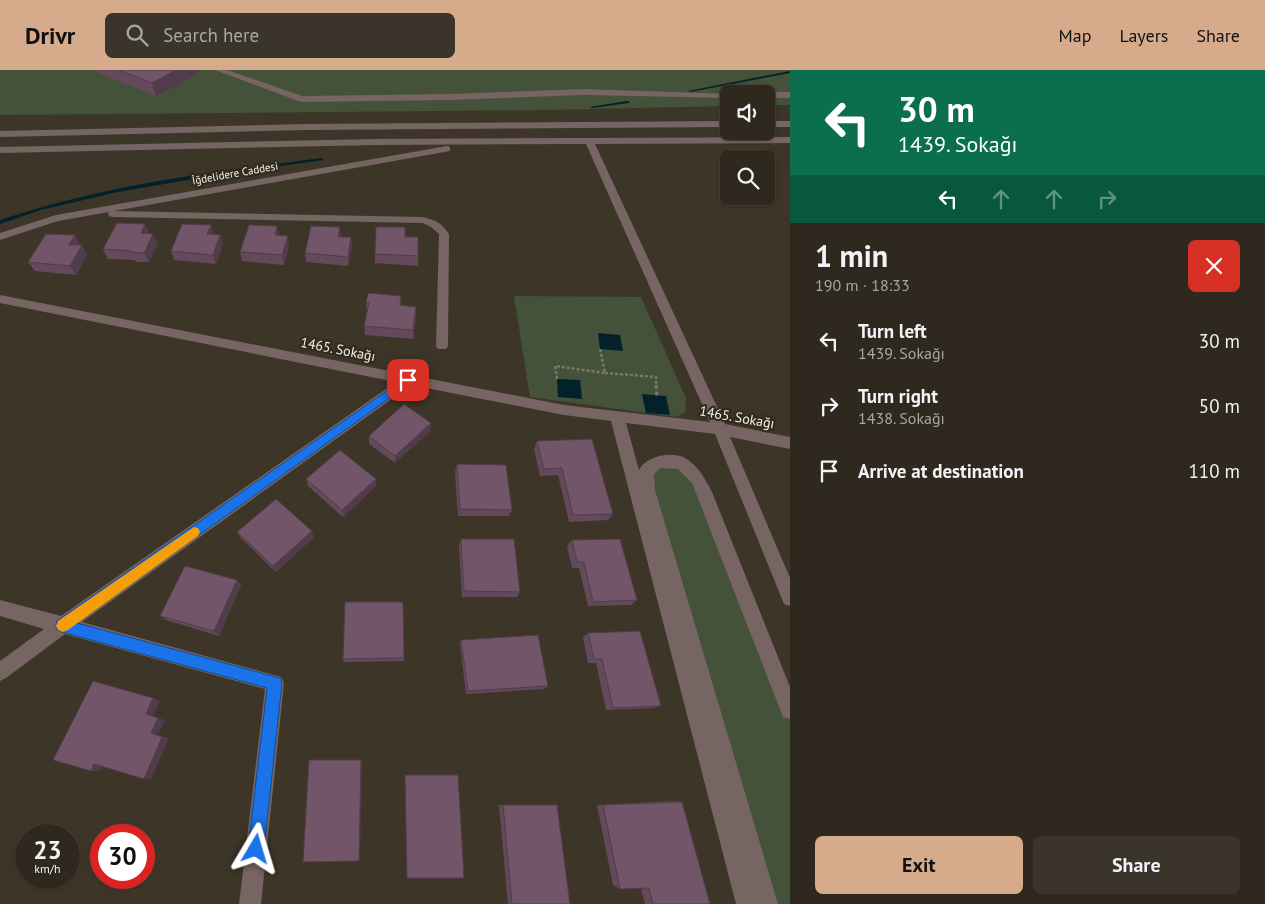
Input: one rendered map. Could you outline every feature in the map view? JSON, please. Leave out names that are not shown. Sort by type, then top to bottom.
[{"type":"street","points":[[219,70],[301,99],[450,97],[585,92],[720,95]]},
{"type":"street","points":[[775,95],[790,95]]},
{"type":"street","points":[[0,134],[306,127],[720,124]]},
{"type":"street","points":[[775,124],[790,124]]},
{"type":"street","points":[[0,150],[377,142],[790,140]]},
{"type":"street","points":[[588,141],[720,428],[790,598]]},
{"type":"street","name":"İğdelidere Caddesi","points":[[0,237],[56,218],[81,213],[166,197],[237,187],[308,172],[423,154],[477,142]]},
{"type":"street","points":[[81,213],[422,220],[431,222],[440,227],[444,234],[442,346]]},
{"type":"street","name":"1465. Sokağı","points":[[0,299],[564,410],[720,428],[790,443]]},
{"type":"street","points":[[0,672],[408,380]]},
{"type":"street","points":[[617,416],[747,904]]},
{"type":"street","points":[[766,904],[647,490],[646,471],[658,462],[681,463],[696,478],[704,492],[790,710]]},
{"type":"street","points":[[0,608],[275,683],[250,904]]},
{"type":"path","points":[[600,350],[605,373]]},
{"type":"path","points":[[557,379],[555,366],[605,373],[656,377],[657,396]]},
{"type":"green space","points":[[0,70],[790,70],[790,105],[775,105],[775,85],[720,85],[720,106],[544,110],[0,115]]},
{"type":"green space","points":[[514,296],[641,297],[686,398],[685,412],[676,417],[530,397]]},
{"type":"green space","points":[[658,462],[681,463],[697,478],[790,710],[790,904],[767,904],[647,490]]},
{"type":"water","points":[[598,333],[620,335],[623,351],[600,349]]},
{"type":"water","points":[[557,379],[580,380],[582,399],[558,397]]},
{"type":"water","points":[[642,394],[666,396],[670,415],[646,413]]},
{"type":"building","points":[[119,70],[176,70],[152,83]]},
{"type":"building","points":[[117,223],[145,224],[141,233],[153,234],[144,253],[103,249]]},
{"type":"building","points":[[182,224],[211,225],[207,234],[220,235],[213,255],[171,251]]},
{"type":"building","points":[[249,225],[277,226],[275,235],[288,236],[282,255],[240,252]]},
{"type":"building","points":[[311,226],[340,227],[338,237],[351,237],[348,257],[305,253]]},
{"type":"building","points":[[376,227],[405,227],[405,237],[418,237],[418,256],[375,254]]},
{"type":"building","points":[[46,234],[75,235],[69,245],[82,245],[70,266],[28,262]]},
{"type":"building","points":[[368,293],[401,296],[400,305],[416,307],[413,330],[364,326],[369,303],[366,303]]},
{"type":"building","points":[[404,404],[431,423],[395,456],[369,436]]},
{"type":"building","points":[[592,439],[613,514],[573,515],[562,468],[544,469],[537,441]]},
{"type":"building","points":[[340,450],[376,479],[342,510],[306,479]]},
{"type":"building","points":[[457,464],[506,465],[512,510],[460,509]]},
{"type":"building","points":[[276,499],[312,531],[273,566],[237,532]]},
{"type":"building","points":[[461,539],[514,539],[520,592],[464,591]]},
{"type":"building","points":[[620,539],[637,600],[593,602],[584,562],[577,562],[572,540]]},
{"type":"building","points":[[185,566],[237,580],[214,631],[160,616]]},
{"type":"building","points":[[345,602],[403,602],[404,658],[343,659]]},
{"type":"building","points":[[640,631],[661,706],[613,708],[602,659],[594,659],[588,633]]},
{"type":"building","points":[[538,635],[548,686],[468,691],[461,640]]},
{"type":"building","points":[[93,681],[153,698],[146,714],[158,718],[151,733],[162,737],[144,779],[94,764],[91,771],[53,760]]},
{"type":"building","points":[[309,760],[361,760],[359,861],[303,862]]},
{"type":"building","points":[[405,775],[458,775],[464,878],[407,878]]},
{"type":"building","points":[[682,802],[710,904],[653,904],[649,888],[620,889],[603,805]]},
{"type":"building","points":[[503,805],[557,805],[570,904],[512,904]]},
{"type":"waterway","points":[[690,91],[790,72]]},
{"type":"waterway","points":[[592,107],[627,102]]},
{"type":"waterway","points":[[0,222],[39,209],[118,190],[199,176],[321,159]]},
{"type":"slow traffic","points":[[63,626],[194,532]]},
{"type":"route","points":[[256,849],[275,683],[62,626],[408,380]]}]
